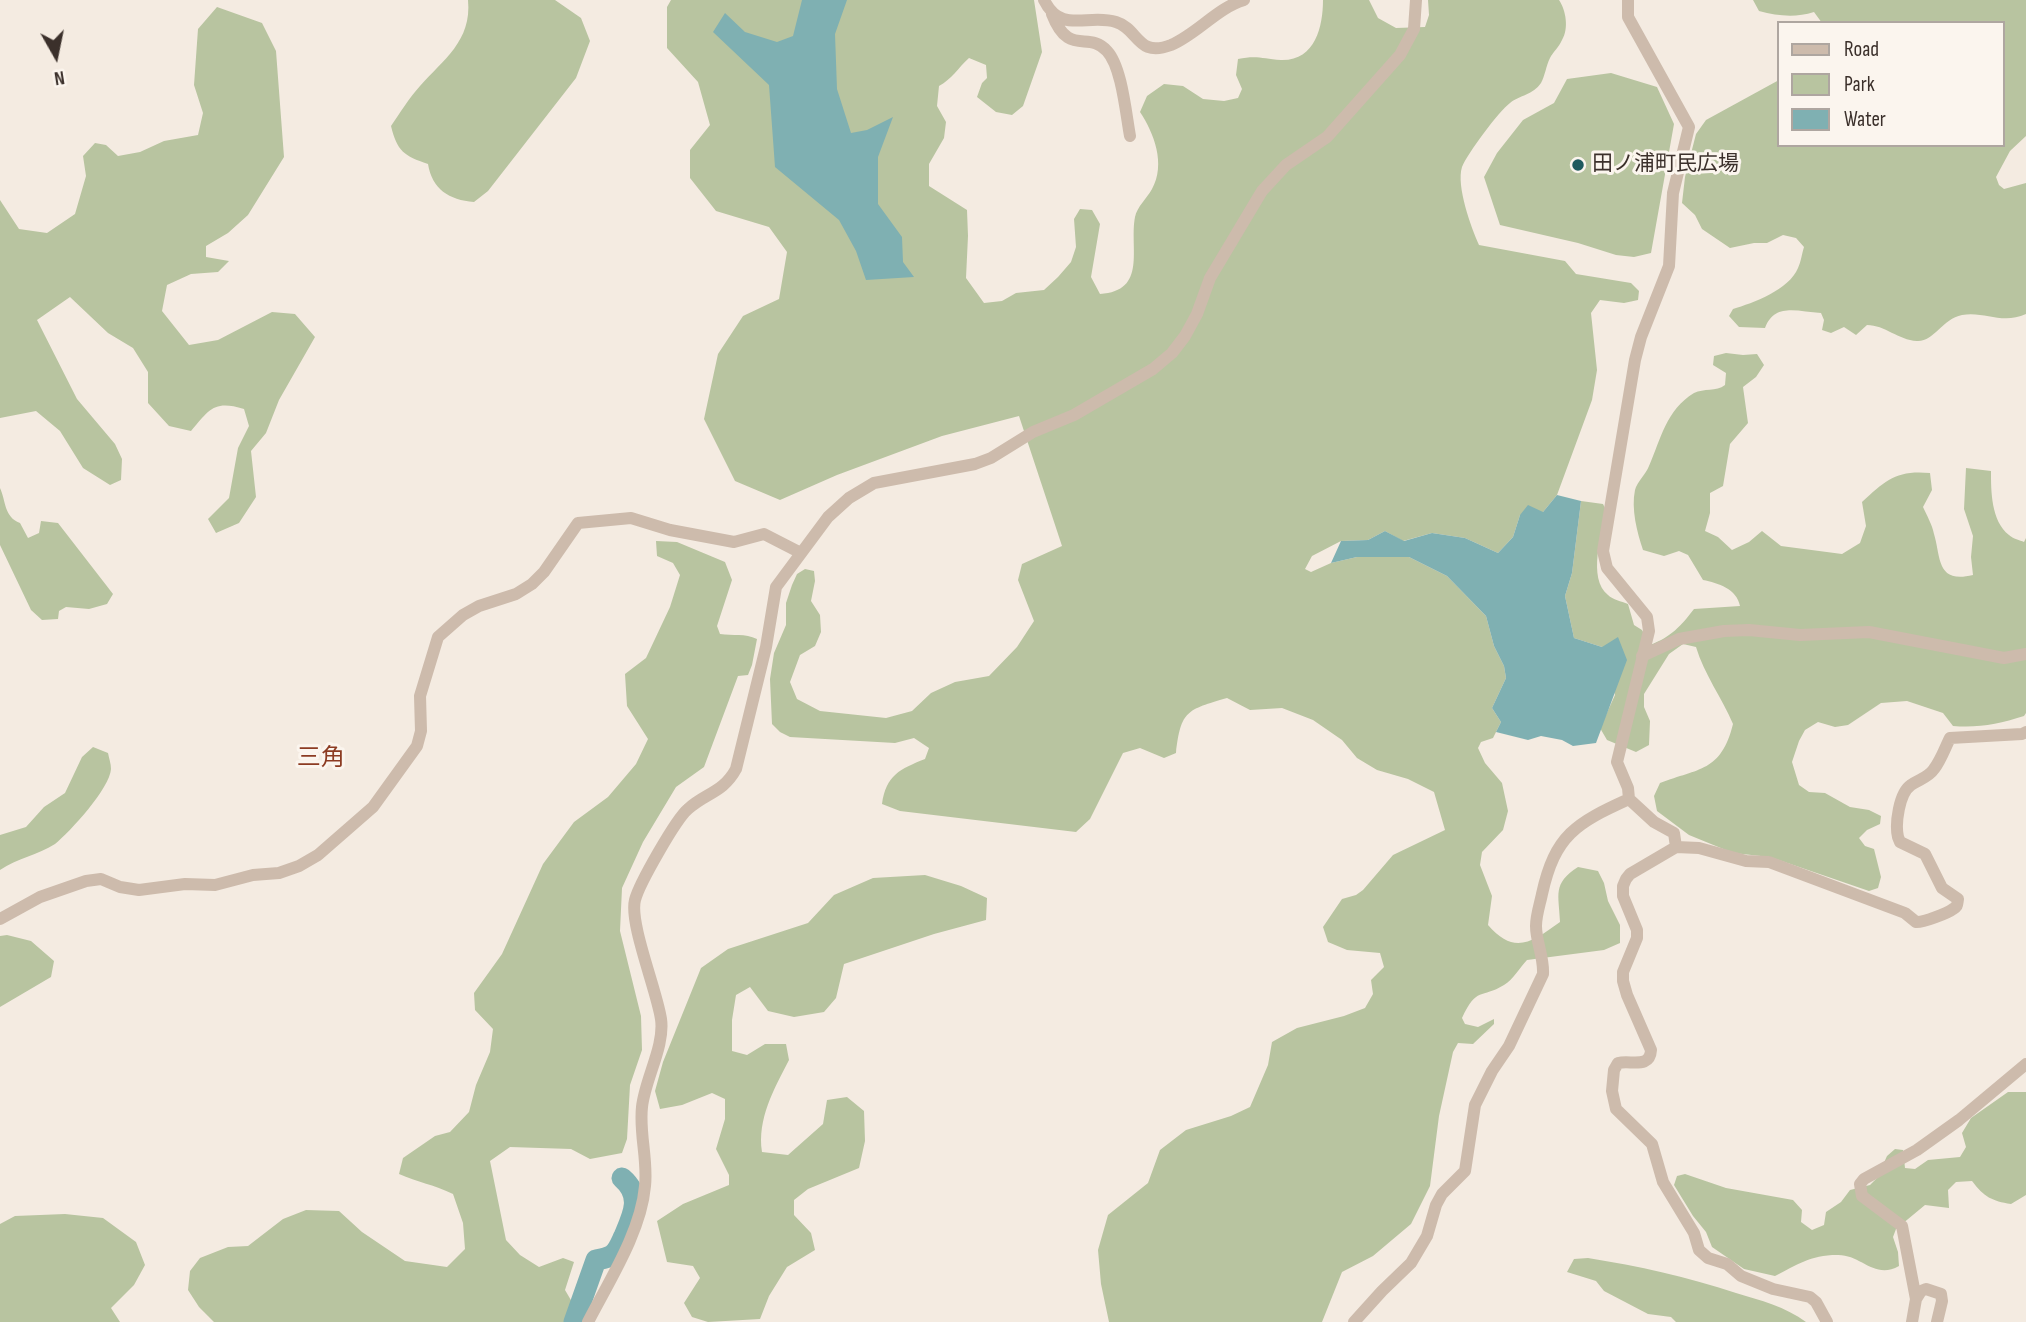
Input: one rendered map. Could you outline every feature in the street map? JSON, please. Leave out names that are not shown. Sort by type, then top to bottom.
[{"type":"street","points":[[1044,0],[1057,27],[1069,39],[1100,46],[1111,57],[1130,136]]},
{"type":"street","points":[[1052,14],[1068,20],[1117,22],[1147,48],[1158,48],[1172,44],[1215,18],[1232,4],[1244,0]]},
{"type":"street","points":[[588,1322],[638,1221],[646,1184],[641,1109],[660,1035],[661,1021],[637,926],[635,901],[677,820],[690,807],[707,798],[731,779],[736,769],[766,647],[776,587],[828,517],[849,498],[874,482],[975,464],[991,458],[1033,432],[1074,415],[1142,375],[1172,352],[1185,336],[1197,314],[1210,278],[1262,191],[1286,164],[1327,137],[1400,55],[1414,29],[1416,0]]},
{"type":"street","points":[[1628,0],[1628,16],[1689,127],[1673,194],[1669,266],[1634,360],[1603,551],[1607,568],[1647,617],[1649,631],[1617,762],[1628,788],[1629,799],[1654,822],[1674,832],[1676,847]]},
{"type":"street","points":[[0,919],[62,887],[86,881],[101,879],[120,887],[139,890],[185,884],[215,885],[254,874],[279,873],[318,855],[373,807],[416,746],[421,732],[420,696],[438,637],[471,610],[516,594],[532,584],[544,572],[578,523],[631,519],[670,530],[734,542],[764,534],[801,553]]},
{"type":"street","points":[[1642,656],[1679,639],[1724,631],[1749,630],[1800,635],[1869,632],[2004,658],[2026,654]]},
{"type":"street","points":[[1827,1322],[1816,1302],[1810,1297],[1773,1289],[1741,1276],[1727,1264],[1708,1258],[1699,1250],[1693,1233],[1663,1182],[1652,1144],[1616,1109],[1613,1081],[1618,1063],[1628,1061],[1640,1064],[1651,1056],[1651,1049],[1626,995],[1623,981],[1623,972],[1637,938],[1637,930],[1623,896],[1623,886],[1630,874],[1676,847],[1699,848],[1746,861],[1769,862],[1905,914],[1916,922],[1927,922],[1938,914],[1952,910],[1958,899],[1942,888],[1925,855],[1900,842],[1899,804],[1903,792],[1914,782],[1926,778],[1935,768],[1950,738],[2026,732]]},
{"type":"street","points":[[1354,1322],[1411,1263],[1427,1236],[1436,1205],[1465,1171],[1475,1105],[1492,1071],[1509,1046],[1543,974],[1544,964],[1537,942],[1536,918],[1548,867],[1557,849],[1582,823],[1629,799]]},
{"type":"street","points":[[0,926],[15,917],[20,907]]},
{"type":"street","points":[[1912,1322],[1916,1299],[1902,1226],[1862,1196],[1860,1184],[1864,1179],[1917,1150],[1959,1120],[2026,1064]]},
{"type":"street","points":[[1916,1299],[1921,1291],[1926,1289],[1941,1294],[1937,1322]]},
{"type":"green space","points":[[468,0],[555,0],[581,18],[590,41],[576,78],[488,191],[474,202],[457,199],[443,192],[433,180],[428,164],[407,155],[399,147],[391,126],[412,95],[461,38],[468,14]]},
{"type":"green space","points":[[671,0],[1034,0],[1042,52],[1023,106],[1012,115],[996,112],[977,97],[987,78],[986,65],[969,58],[939,86],[937,106],[946,122],[944,138],[929,164],[929,186],[967,210],[966,278],[984,303],[1002,301],[1016,293],[1044,290],[1058,277],[1071,262],[1076,247],[1074,219],[1080,209],[1092,210],[1100,224],[1091,277],[1100,294],[1115,291],[1125,285],[1133,266],[1136,213],[1152,189],[1158,169],[1154,139],[1140,112],[1147,96],[1164,84],[1183,86],[1203,99],[1224,101],[1238,98],[1242,89],[1236,75],[1238,59],[1255,57],[1281,60],[1302,55],[1309,49],[1319,31],[1323,0],[1369,0],[1378,18],[1396,28],[1425,27],[1429,15],[1428,0],[1559,0],[1561,4],[1566,20],[1564,36],[1550,58],[1541,83],[1510,103],[1499,115],[1470,153],[1462,167],[1461,175],[1465,206],[1479,245],[1565,261],[1576,274],[1631,283],[1639,291],[1638,300],[1624,303],[1600,300],[1591,313],[1597,370],[1592,400],[1557,495],[1543,512],[1520,515],[1513,537],[1498,553],[1465,538],[1432,533],[1403,541],[1385,531],[1368,540],[1341,541],[1312,556],[1305,569],[1311,572],[1331,563],[1357,557],[1409,557],[1447,576],[1486,616],[1506,678],[1492,708],[1501,722],[1493,738],[1481,742],[1478,748],[1485,763],[1502,783],[1508,811],[1503,830],[1482,852],[1480,865],[1492,896],[1488,925],[1506,940],[1515,943],[1523,943],[1540,936],[1560,922],[1559,890],[1564,879],[1578,867],[1598,871],[1620,925],[1620,943],[1604,950],[1527,960],[1507,983],[1472,1001],[1462,1018],[1465,1024],[1478,1027],[1494,1019],[1494,1024],[1473,1044],[1458,1043],[1453,1052],[1439,1116],[1430,1186],[1411,1224],[1373,1256],[1342,1272],[1322,1322],[1109,1322],[1101,1284],[1098,1250],[1108,1215],[1148,1183],[1160,1150],[1186,1130],[1250,1107],[1268,1065],[1272,1042],[1297,1028],[1365,1008],[1373,994],[1371,980],[1384,967],[1380,953],[1347,950],[1328,942],[1323,927],[1342,899],[1363,890],[1393,855],[1445,830],[1434,792],[1408,779],[1377,770],[1357,758],[1342,740],[1313,720],[1282,708],[1250,710],[1227,698],[1188,714],[1180,728],[1176,753],[1164,758],[1140,748],[1123,753],[1090,819],[1076,832],[900,811],[882,804],[887,786],[901,770],[925,759],[929,748],[914,738],[895,743],[790,737],[772,724],[770,679],[774,653],[786,625],[786,603],[792,585],[797,574],[805,569],[814,571],[811,601],[820,615],[821,632],[815,646],[800,655],[790,682],[797,699],[820,711],[886,718],[912,711],[931,693],[955,682],[989,676],[1017,647],[1034,621],[1018,580],[1022,564],[1062,546],[1019,416],[942,436],[837,475],[780,500],[735,481],[704,419],[718,354],[743,316],[779,299],[787,252],[769,227],[716,211],[690,178],[690,150],[710,125],[698,82],[667,48],[667,7]]},
{"type":"green space","points":[[1753,0],[2026,0],[2026,136],[2010,151],[1996,177],[2004,189],[2026,183],[2026,314],[2009,318],[1962,315],[1949,321],[1928,338],[1917,341],[1867,325],[1856,335],[1844,327],[1831,333],[1822,330],[1824,320],[1821,313],[1788,310],[1775,315],[1765,328],[1739,327],[1729,316],[1733,309],[1760,299],[1787,283],[1798,268],[1804,247],[1796,238],[1783,235],[1767,243],[1730,248],[1702,229],[1695,215],[1682,203],[1685,177],[1696,134],[1706,120],[1778,81],[1778,147],[2005,147],[2005,21],[1821,21],[1814,12],[1786,16],[1759,11]]},
{"type":"green space","points":[[217,7],[262,23],[276,51],[284,157],[248,215],[228,233],[206,246],[206,257],[229,261],[218,272],[191,274],[167,285],[162,311],[189,345],[218,340],[272,312],[295,314],[315,337],[279,400],[266,433],[251,451],[256,497],[239,523],[216,533],[208,519],[229,498],[238,448],[249,426],[244,409],[234,406],[213,408],[191,431],[169,426],[148,403],[148,372],[133,348],[108,333],[70,297],[37,320],[77,399],[115,444],[122,459],[121,480],[110,485],[83,468],[60,431],[36,411],[0,418],[0,200],[19,229],[47,233],[75,214],[86,176],[83,156],[95,143],[106,145],[118,156],[140,152],[164,141],[198,135],[203,113],[194,85],[198,29]]},
{"type":"green space","name":"田ノ浦町民広場","points":[[1611,73],[1657,87],[1674,124],[1651,253],[1634,257],[1616,255],[1578,243],[1500,225],[1484,177],[1497,153],[1523,120],[1554,103],[1567,79]]},
{"type":"green space","points":[[1726,353],[1757,354],[1764,365],[1756,377],[1743,387],[1748,423],[1730,444],[1723,486],[1710,493],[1710,513],[1705,531],[1718,537],[1732,550],[1749,542],[1762,531],[1781,546],[1842,554],[1860,543],[1866,526],[1862,502],[1892,478],[1908,473],[1930,473],[1932,490],[1923,507],[1932,527],[1942,566],[1952,576],[1973,575],[1973,536],[1964,509],[1966,468],[1991,471],[1993,505],[1999,522],[2012,538],[2024,542],[2026,538],[2024,716],[1989,725],[1953,726],[1943,713],[1907,701],[1881,703],[1848,725],[1835,727],[1818,722],[1805,730],[1799,741],[1792,762],[1799,785],[1809,792],[1825,793],[1850,807],[1869,810],[1881,816],[1880,824],[1867,830],[1859,838],[1865,846],[1874,849],[1881,877],[1878,888],[1869,891],[1770,857],[1733,853],[1689,835],[1657,811],[1654,796],[1660,783],[1707,766],[1722,751],[1733,724],[1729,714],[1696,647],[1683,644],[1669,654],[1644,694],[1644,707],[1650,721],[1649,745],[1636,752],[1607,740],[1600,728],[1615,695],[1602,647],[1574,638],[1565,596],[1572,573],[1581,501],[1603,504],[1606,510],[1599,543],[1598,578],[1610,597],[1628,604],[1634,625],[1642,630],[1650,645],[1675,630],[1694,609],[1740,606],[1731,591],[1703,580],[1688,555],[1679,551],[1664,556],[1643,550],[1634,513],[1636,487],[1648,469],[1671,416],[1694,393],[1725,385],[1726,373],[1713,365],[1714,356]]},
{"type":"green space","points":[[0,488],[8,513],[20,523],[28,538],[39,533],[41,521],[58,523],[113,594],[107,604],[89,609],[66,607],[59,611],[58,619],[42,620],[31,610],[0,545]]},
{"type":"green space","points":[[656,541],[677,542],[725,562],[732,580],[717,626],[720,634],[757,639],[748,675],[738,676],[704,767],[676,787],[643,842],[622,888],[620,931],[641,1016],[642,1050],[630,1085],[627,1139],[622,1153],[590,1159],[571,1149],[510,1147],[490,1161],[506,1240],[520,1255],[539,1267],[563,1258],[574,1262],[565,1290],[575,1307],[567,1322],[214,1322],[199,1307],[188,1290],[190,1271],[200,1258],[228,1247],[248,1246],[283,1219],[306,1210],[339,1211],[362,1232],[405,1261],[447,1267],[465,1249],[463,1223],[453,1194],[399,1174],[403,1158],[435,1136],[450,1132],[469,1112],[476,1085],[490,1052],[493,1029],[475,1010],[474,993],[502,954],[543,864],[574,822],[608,797],[636,764],[648,739],[627,706],[625,674],[646,658],[670,607],[680,575],[673,563],[657,556]]},
{"type":"green space","points":[[93,747],[108,753],[111,767],[109,777],[97,798],[55,844],[0,870],[0,835],[26,827],[44,807],[65,793],[82,757]]},
{"type":"green space","points":[[925,875],[961,886],[987,898],[986,920],[844,964],[836,998],[824,1012],[794,1017],[768,1011],[750,987],[736,995],[732,1020],[732,1051],[747,1055],[765,1044],[786,1044],[789,1060],[764,1116],[762,1152],[788,1155],[823,1124],[827,1100],[847,1097],[864,1111],[865,1141],[859,1168],[808,1189],[794,1200],[794,1215],[811,1233],[815,1250],[787,1267],[769,1296],[760,1319],[708,1322],[692,1317],[684,1303],[700,1278],[693,1266],[667,1262],[657,1221],[683,1204],[729,1185],[729,1175],[716,1149],[725,1119],[725,1099],[712,1093],[682,1105],[660,1109],[655,1091],[663,1062],[701,968],[728,949],[808,923],[834,895],[873,878]]},
{"type":"green space","points":[[7,935],[31,941],[54,961],[51,977],[0,1007],[0,936]]},
{"type":"green space","points":[[2008,1092],[2026,1092],[2026,1195],[2011,1204],[2004,1203],[1985,1195],[1972,1181],[1956,1182],[1948,1190],[1949,1208],[1925,1205],[1896,1229],[1893,1237],[1899,1266],[1890,1270],[1882,1270],[1853,1258],[1837,1255],[1811,1259],[1775,1276],[1744,1269],[1712,1247],[1706,1232],[1674,1185],[1677,1176],[1685,1174],[1726,1188],[1793,1200],[1802,1210],[1801,1222],[1812,1230],[1824,1225],[1826,1212],[1841,1202],[1850,1190],[1870,1185],[1877,1178],[1887,1156],[1895,1149],[1903,1150],[1905,1168],[1915,1169],[1928,1160],[1960,1157],[1966,1147],[1962,1133],[1971,1118]]},
{"type":"green space","points":[[65,1214],[103,1218],[136,1242],[145,1265],[134,1285],[111,1308],[120,1322],[0,1322],[0,1224],[15,1216]]},
{"type":"green space","points":[[1588,1258],[1663,1272],[1718,1287],[1772,1304],[1806,1322],[1676,1322],[1671,1317],[1648,1314],[1604,1291],[1596,1281],[1567,1272],[1574,1259]]},
{"type":"water","points":[[802,0],[847,0],[835,34],[837,89],[851,133],[867,130],[893,117],[878,157],[878,204],[902,237],[903,262],[914,277],[866,280],[856,251],[839,220],[775,167],[769,85],[713,32],[725,13],[745,32],[777,42],[793,36]]},
{"type":"water","points":[[1557,495],[1581,501],[1572,573],[1565,596],[1574,638],[1602,647],[1618,637],[1627,660],[1596,743],[1573,746],[1562,740],[1541,736],[1528,740],[1496,732],[1501,722],[1492,708],[1506,678],[1504,666],[1494,646],[1486,616],[1447,576],[1409,557],[1357,557],[1331,563],[1341,541],[1368,540],[1385,531],[1404,541],[1432,533],[1465,538],[1498,553],[1513,537],[1520,515],[1528,505],[1543,512]]},
{"type":"waterway","points":[[574,1322],[596,1260],[609,1257],[616,1251],[630,1221],[634,1199],[622,1178]]},
{"type":"place","name":"田ノ浦町民広場","points":[[1578,165]]},
{"type":"district","name":"三角","points":[[321,759]]}]
